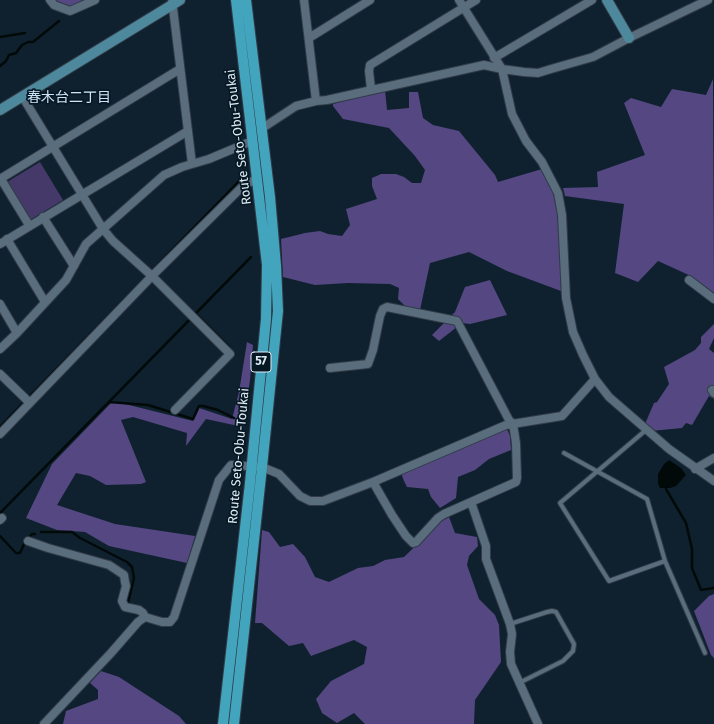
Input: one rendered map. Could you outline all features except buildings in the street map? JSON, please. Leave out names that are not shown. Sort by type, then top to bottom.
[{"type":"main road","name":"Route Seto-Obu-Toukai","points":[[234,724],[257,467],[266,319],[267,265],[236,0]]},
{"type":"main road","name":"Route Seto-Obu-Toukai","points":[[223,724],[278,311],[270,197],[246,0]]},
{"type":"street","points":[[50,0],[54,5],[70,10],[95,0]]},
{"type":"street","points":[[304,0],[316,101]]},
{"type":"street","points":[[308,38],[370,0]]},
{"type":"street","points":[[459,0],[502,70],[512,114],[526,140],[542,162],[558,193],[562,215],[566,298],[573,332],[595,379],[609,397],[669,450],[695,470],[714,481]]},
{"type":"street","points":[[371,89],[369,71],[370,65],[476,0]]},
{"type":"street","points":[[494,58],[592,0]]},
{"type":"street","points":[[607,0],[629,38]]},
{"type":"street","points":[[262,129],[296,106],[484,65],[502,70],[538,73],[593,57],[708,0]]},
{"type":"street","points":[[0,110],[175,2],[180,69],[192,164]]},
{"type":"street","points":[[29,225],[0,179],[180,69]]},
{"type":"street","points":[[22,96],[103,228],[113,240],[152,276],[230,354],[175,410]]},
{"type":"street","points":[[0,244],[29,225],[188,131]]},
{"type":"street","points":[[0,349],[17,333],[66,280],[86,244],[164,175],[182,167],[209,159],[252,141]]},
{"type":"street","points":[[0,434],[152,276],[244,185],[257,179]]},
{"type":"street","points":[[43,217],[74,266]]},
{"type":"street","points":[[7,239],[45,302]]},
{"type":"street","points":[[689,280],[714,299]]},
{"type":"street","points":[[0,304],[17,333]]},
{"type":"street","points":[[330,368],[368,364],[373,350],[380,316],[383,309],[387,307],[457,321],[509,420],[513,424],[516,443],[516,482],[444,514],[438,518],[416,542],[413,543],[406,536],[372,482]]},
{"type":"street","points":[[0,374],[30,403]]},
{"type":"street","points":[[28,541],[109,565],[124,575],[126,586],[122,601],[125,607],[139,610],[145,617],[162,622],[170,622],[174,617],[219,480],[231,465],[257,467],[279,474],[300,496],[310,501],[323,501],[372,482],[506,425],[562,416],[595,379]]},
{"type":"street","points":[[695,470],[714,458]]},
{"type":"street","points":[[471,502],[486,546],[486,559],[510,624],[512,634],[510,652],[512,664],[538,724]]},
{"type":"street","points":[[44,724],[138,622],[145,617]]},
{"type":"lane","points":[[646,430],[560,503],[609,582],[665,561]]},
{"type":"lane","points":[[564,453],[599,471],[647,499],[665,561],[705,653]]},
{"type":"lane","points":[[510,624],[552,611],[556,612],[574,644],[573,651],[563,661],[520,683]]},
{"type":"shaded area","points":[[55,0],[86,0],[69,7]]},
{"type":"shaded area","points":[[713,79],[714,293],[691,276],[658,261],[638,282],[615,273],[624,204],[565,196],[563,188],[598,187],[597,172],[645,155],[624,103],[631,98],[661,107],[672,89],[706,95]]},
{"type":"shaded area","points":[[385,90],[387,110],[409,108],[409,92],[418,92],[423,118],[433,125],[459,131],[495,175],[498,182],[542,169],[552,188],[557,211],[561,291],[507,271],[469,252],[430,263],[420,310],[407,308],[398,299],[399,288],[390,284],[348,283],[315,285],[283,277],[281,239],[320,231],[342,236],[350,225],[346,209],[377,199],[372,186],[372,178],[381,174],[396,174],[404,177],[412,183],[421,183],[425,170],[415,156],[389,128],[343,119],[333,106],[333,104]]},
{"type":"shaded area","points":[[40,162],[63,200],[30,220],[7,182]]},
{"type":"shaded area","points":[[490,280],[507,315],[470,324],[462,323],[439,341],[432,335],[455,312],[465,287]]},
{"type":"shaded area","points":[[714,324],[714,338],[709,349],[714,353],[714,399],[709,396],[692,425],[686,423],[682,428],[651,431],[645,424],[654,403],[657,402],[669,384],[664,367],[695,350],[701,343],[701,337]]},
{"type":"shaded area","points":[[247,342],[253,345],[250,380],[243,427],[206,419],[186,446],[187,433],[133,417],[121,420],[146,482],[141,484],[106,485],[90,476],[76,473],[57,505],[115,524],[195,536],[187,563],[109,546],[85,532],[57,530],[26,518],[52,464],[113,401],[193,421],[199,408],[232,419],[239,392]]},
{"type":"shaded area","points":[[507,429],[510,436],[511,450],[489,459],[475,470],[458,477],[456,498],[440,508],[431,497],[428,489],[407,487],[401,473]]},
{"type":"shaded area","points":[[669,460],[681,468],[686,475],[676,486],[670,488],[660,488],[658,484],[658,474],[664,464]]},
{"type":"shaded area","points":[[449,517],[455,533],[477,537],[478,546],[469,556],[467,565],[479,599],[495,615],[499,625],[501,662],[475,700],[474,724],[365,724],[354,713],[337,723],[322,713],[316,699],[331,681],[364,664],[367,647],[354,640],[311,656],[303,643],[289,646],[262,623],[255,623],[262,530],[269,532],[280,547],[293,544],[305,557],[315,577],[329,582],[358,568],[373,566],[385,560],[404,557],[440,522]]},
{"type":"shaded area","points":[[714,594],[714,658],[711,655],[694,611],[709,596]]},
{"type":"shaded area","points":[[101,671],[119,677],[179,716],[186,724],[63,724],[66,711],[98,699],[98,690],[90,683]]},
{"type":"waterway","points":[[0,66],[6,61],[9,55],[16,53],[22,45],[28,42],[33,42],[59,21]]},
{"type":"waterway","points":[[0,37],[25,33]]},
{"type":"waterway","points":[[0,427],[244,176]]},
{"type":"waterway","points":[[0,513],[251,257]]},
{"type":"waterway","points":[[195,313],[229,347]]},
{"type":"waterway","points":[[109,402],[148,405],[193,419],[199,406],[203,406],[218,410],[234,418]]},
{"type":"waterway","points":[[666,489],[686,523],[692,549],[692,568],[701,590],[714,588]]},
{"type":"waterway","points":[[41,532],[72,532],[80,538],[127,562],[132,567],[134,578],[128,603]]},
{"type":"waterway","points":[[0,536],[16,553],[20,553],[25,542],[32,534],[35,534]]},
{"type":"district","name":"春木台二丁目","points":[[69,98]]}]
